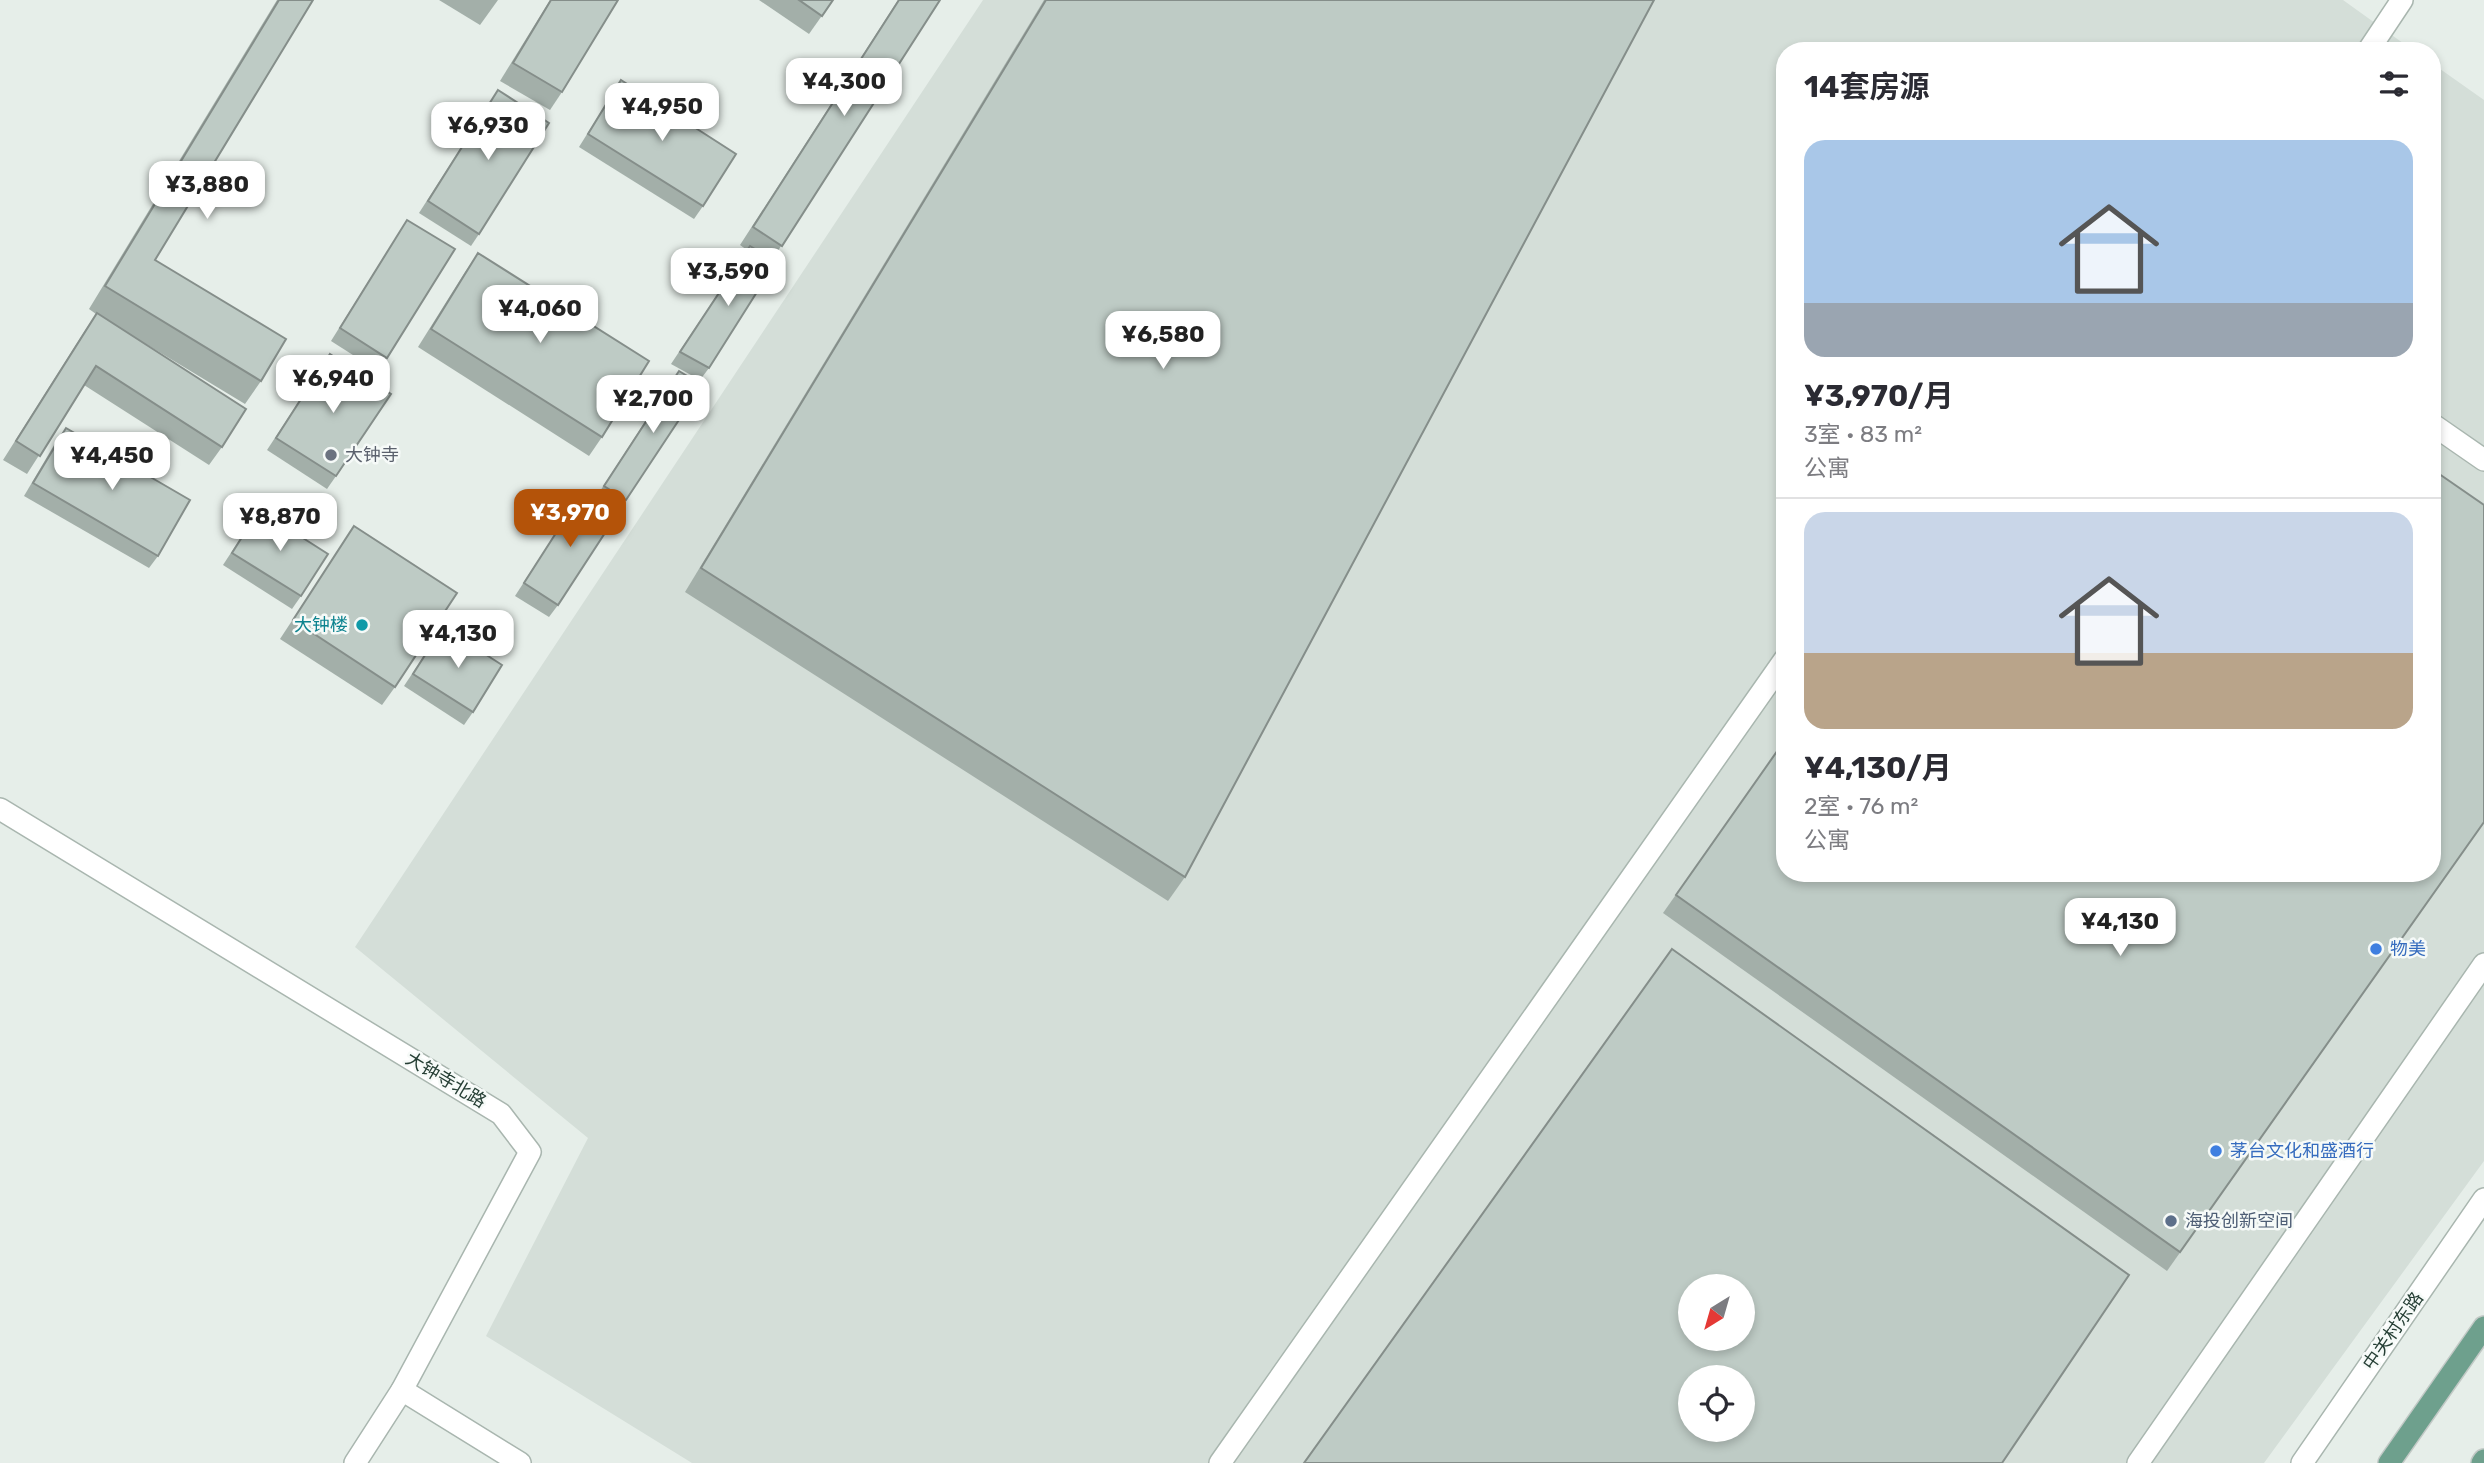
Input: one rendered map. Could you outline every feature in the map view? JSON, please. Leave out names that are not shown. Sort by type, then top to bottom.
[{"type":"main road","points":[[2389,1463],[2484,1327]]},
{"type":"street","points":[[2374,42],[2402,0]]},
{"type":"street","points":[[2441,430],[2484,460]]},
{"type":"street","points":[[1220,1463],[1776,672]]},
{"type":"street","name":"大钟寺北路","points":[[0,809],[501,1114],[530,1152],[402,1390]]},
{"type":"street","points":[[2138,1463],[2484,964]]},
{"type":"street","name":"中关村东路","points":[[2302,1463],[2484,1199]]},
{"type":"street","points":[[355,1463],[402,1390],[520,1463]]},
{"type":"shaded area","points":[[983,0],[2343,0],[2401,42],[1776,42],[1776,882],[2441,882],[2441,70],[2484,100],[2484,1161],[2264,1463],[692,1463],[486,1336],[588,1138],[355,947]]},
{"type":"building","points":[[279,0],[313,0],[155,260],[286,339],[261,381],[105,286]]},
{"type":"building","points":[[551,0],[618,0],[562,92],[513,63]]},
{"type":"building","points":[[799,0],[833,0],[822,16]]},
{"type":"building","points":[[899,0],[940,0],[782,246],[753,227]]},
{"type":"building","points":[[1046,0],[1654,0],[1185,877],[701,568]]},
{"type":"building","points":[[621,80],[736,154],[703,206],[588,134]]},
{"type":"building","points":[[498,90],[549,123],[479,234],[428,201]]},
{"type":"building","points":[[407,220],[455,249],[387,358],[340,328]]},
{"type":"building","points":[[750,246],[776,262],[709,368],[680,352]]},
{"type":"building","points":[[478,253],[649,361],[602,437],[431,329]]},
{"type":"building","points":[[97,313],[246,409],[222,447],[96,366],[40,456],[16,441]]},
{"type":"building","points":[[330,354],[391,394],[336,476],[276,438]]},
{"type":"building","points":[[679,371],[702,385],[626,500],[604,486]]},
{"type":"building","points":[[66,428],[190,500],[158,556],[33,483]]},
{"type":"building","points":[[2441,475],[2484,505],[2484,822],[2180,1252],[1676,895],[1776,753],[1776,882],[2441,882]]},
{"type":"building","points":[[581,494],[616,516],[558,605],[524,583]]},
{"type":"building","points":[[259,510],[328,554],[301,596],[232,553]]},
{"type":"building","name":"大钟楼","points":[[354,526],[457,593],[395,687],[293,620]]},
{"type":"building","points":[[443,627],[502,665],[473,712],[413,674]]},
{"type":"building","points":[[1672,949],[2129,1275],[2002,1463],[1304,1463]]},
{"type":"place","name":"大钟寺","points":[[331,455]]},
{"type":"place","name":"大钟楼","points":[[362,625]]},
{"type":"place","name":"物美","points":[[2376,949]]},
{"type":"place","name":"茅台文化和盛酒行","points":[[2216,1151]]},
{"type":"place","name":"海投创新空间","points":[[2171,1221]]}]
